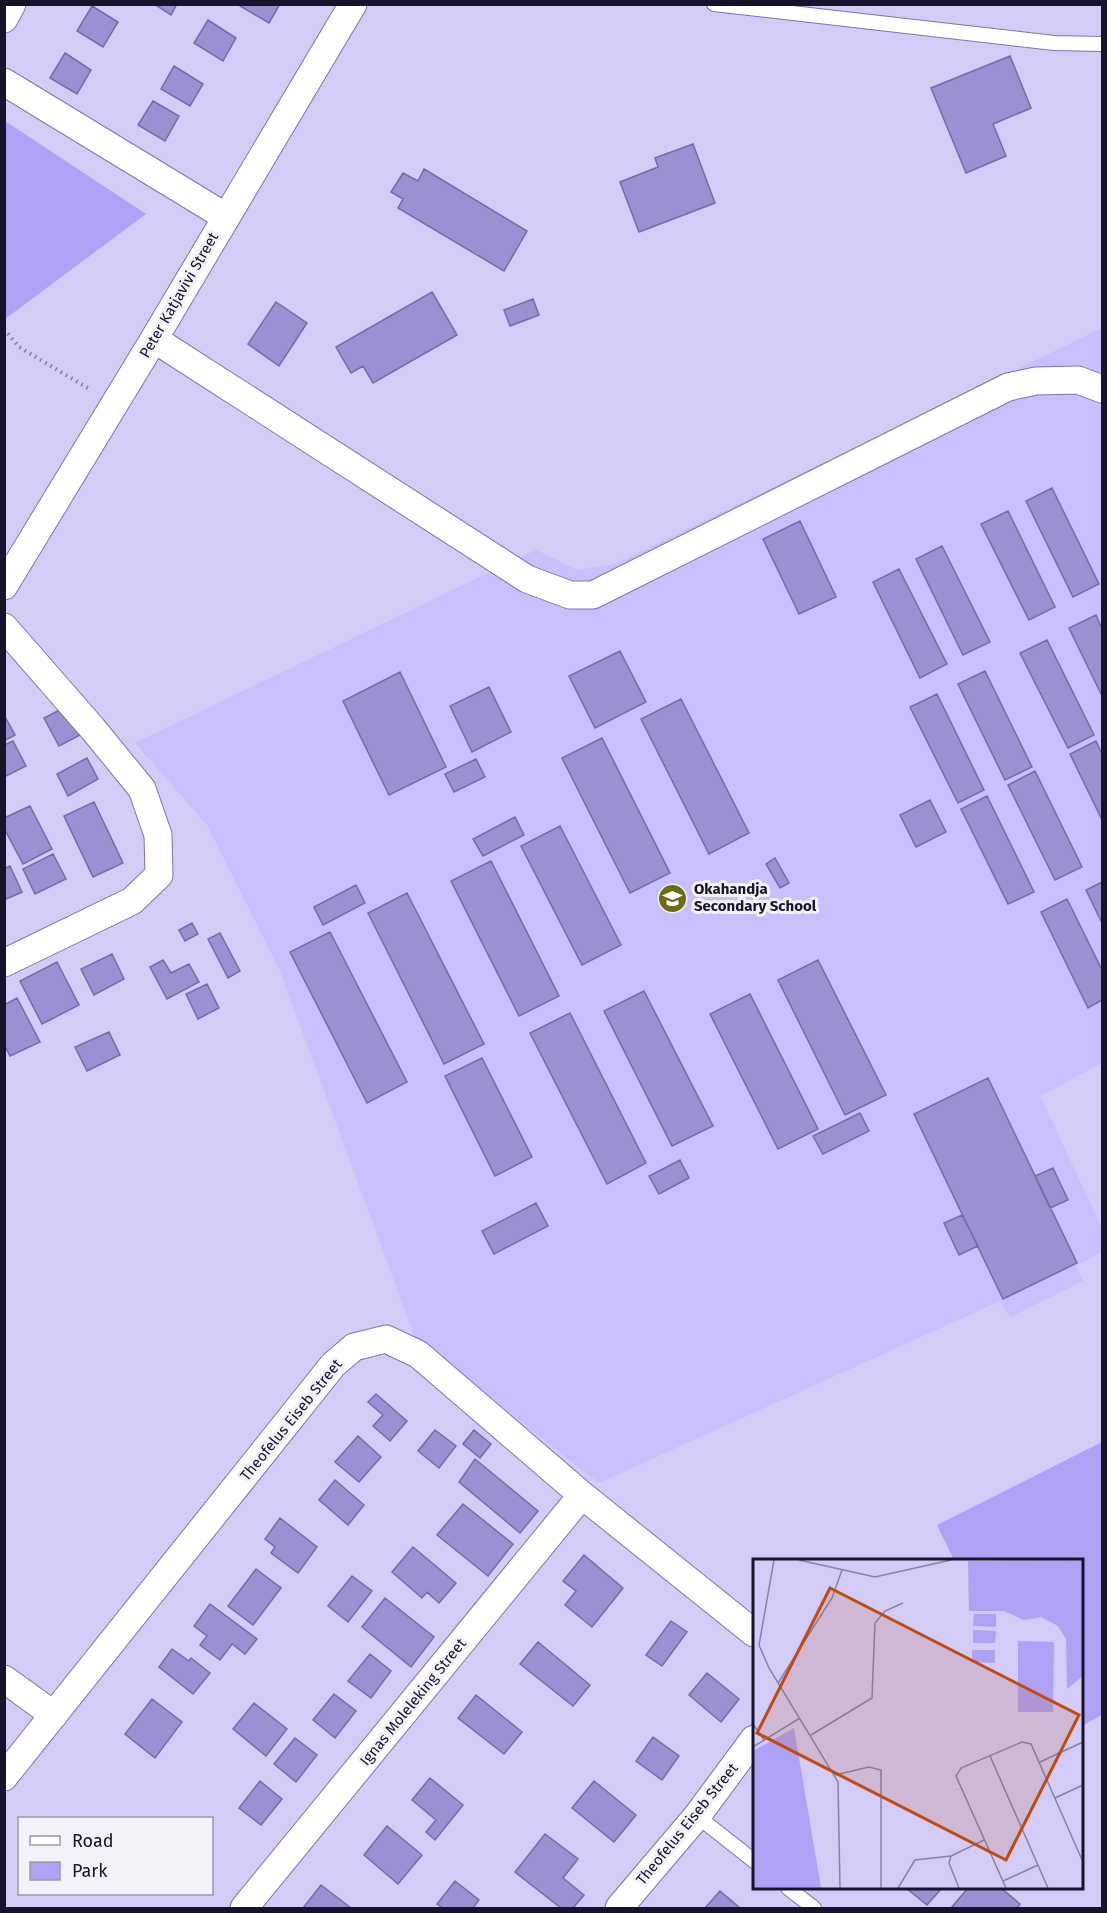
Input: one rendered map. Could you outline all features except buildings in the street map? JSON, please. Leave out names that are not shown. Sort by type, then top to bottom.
[{"type":"street","points":[[4,19],[12,4]]},
{"type":"street","name":"Peter Katjavivi Street","points":[[4,586],[353,4]]},
{"type":"street","points":[[4,82],[226,217]]},
{"type":"street","points":[[154,339],[527,579],[570,595],[593,595],[1008,387],[1036,381],[1078,380],[1102,389]]},
{"type":"street","points":[[4,627],[142,789],[158,835],[159,875],[132,902],[4,963]]},
{"type":"street","name":"Theofelus Eiseb Street","points":[[4,1777],[333,1365],[354,1347],[386,1339],[418,1354],[582,1494],[753,1632]]},
{"type":"street","name":"Ignas Moleleking Street","points":[[244,1908],[582,1494]]},
{"type":"street","points":[[4,1678],[54,1715]]},
{"type":"street","name":"Theofelus Eiseb Street","points":[[619,1908],[697,1816],[753,1740]]},
{"type":"lane","points":[[714,4],[1054,43],[1102,44]]},
{"type":"lane","points":[[697,1816],[753,1860]]},
{"type":"lane","points":[[790,1889],[814,1908]]},
{"type":"path","points":[[4,330],[19,347],[115,404]]},
{"type":"shaded area","name":"Okahandja Secondary School","points":[[1102,328],[1102,1063],[1040,1096],[1102,1228],[1102,1252],[1075,1266],[1083,1281],[1010,1317],[1000,1301],[599,1483],[416,1340],[280,971],[207,825],[135,743],[536,550],[577,570],[615,564]]},
{"type":"green space","points":[[5,121],[146,214],[5,319]]},
{"type":"green space","points":[[1102,1442],[1102,1715],[1083,1725],[1083,1559],[954,1559],[937,1525]]},
{"type":"place","name":"Okahandja Secondary School","points":[[673,898]]}]
